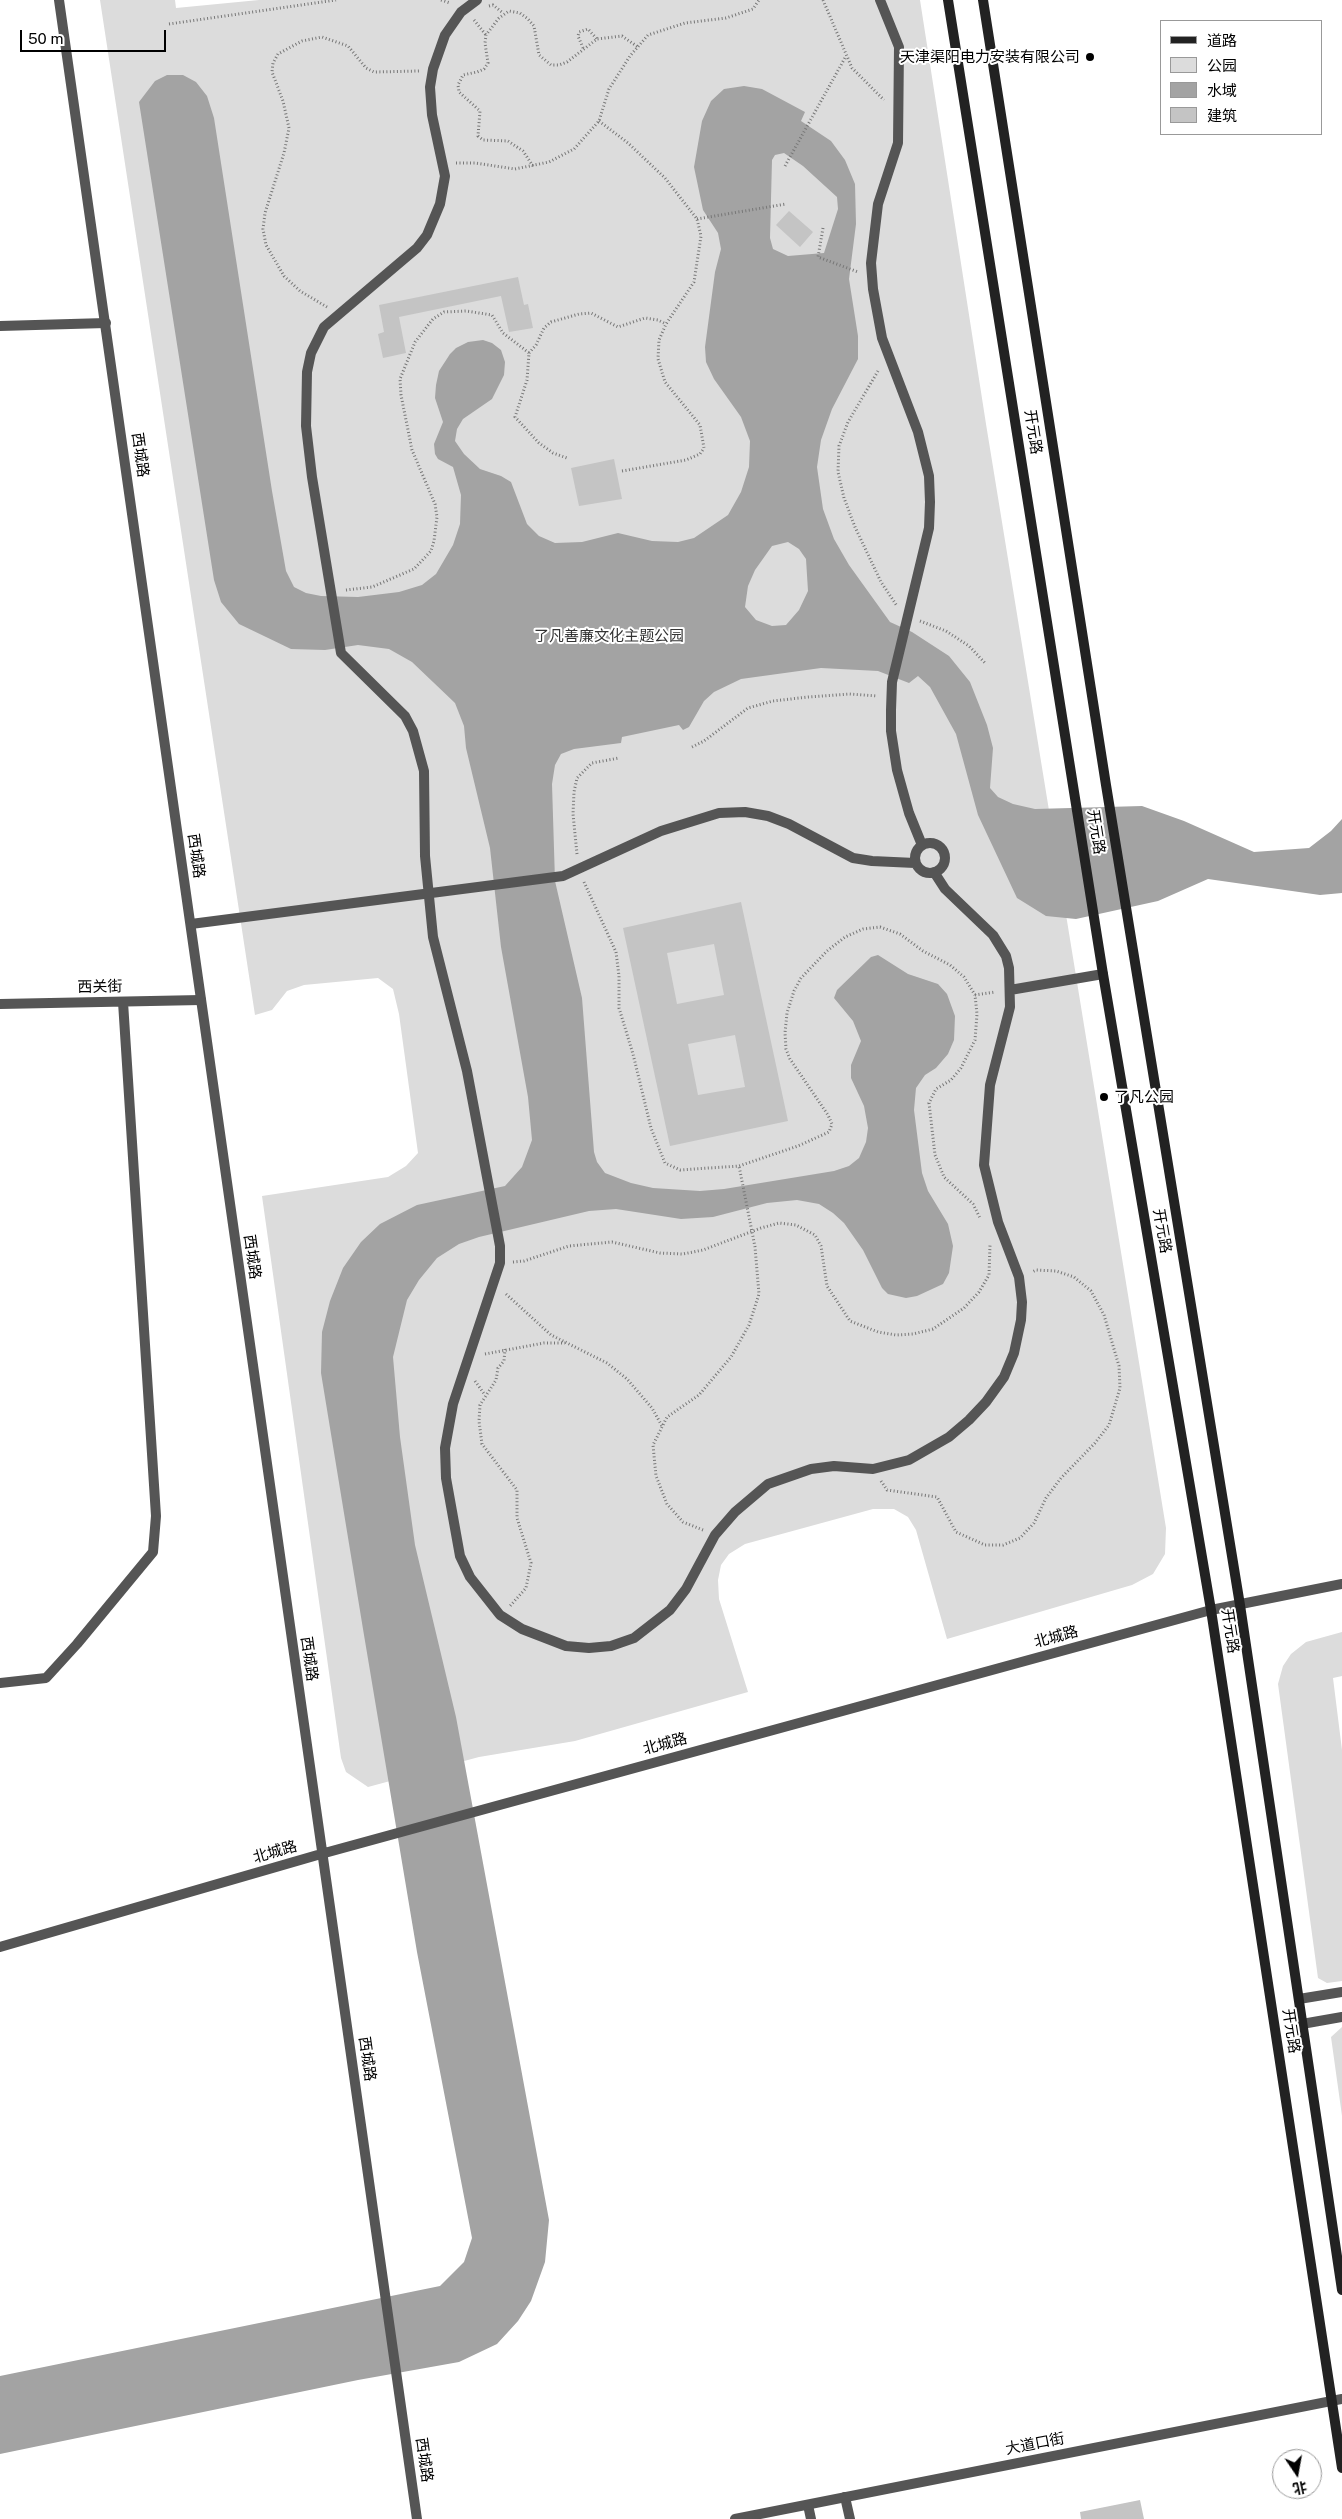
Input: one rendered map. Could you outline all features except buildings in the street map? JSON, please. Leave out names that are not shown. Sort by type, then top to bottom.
[{"type":"main road","name":"开元路","points":[[948,0],[1103,974],[1212,1610],[1337,2400],[1342,2468]]},
{"type":"main road","name":"开元路","points":[[983,0],[1106,785],[1240,1605],[1342,2290]]},
{"type":"street","name":"西城路","points":[[59,0],[417,2519]]},
{"type":"street","points":[[477,0],[461,12],[445,35],[430,87],[432,115],[444,176],[440,204],[427,235],[417,248],[324,327],[311,353],[305,395],[306,426],[312,477],[341,653],[353,667],[405,716],[413,731],[424,771],[425,856],[436,952],[467,1071],[498,1238],[500,1263],[495,1283],[453,1404],[445,1448],[446,1478],[460,1556],[470,1577],[500,1615],[522,1629],[566,1646],[589,1648],[612,1646],[634,1638],[670,1610],[686,1589],[715,1535],[735,1512],[768,1484],[812,1469],[834,1466],[873,1469],[909,1460],[949,1437],[986,1402],[1004,1377],[1014,1353],[1021,1320],[1019,1277],[998,1222],[984,1165],[990,1085],[1000,1037],[1008,1020],[1010,990],[1008,962],[999,944],[945,889],[934,872]]},
{"type":"street","points":[[880,0],[899,46],[898,142],[878,204],[871,263],[877,313],[887,355],[918,432],[929,476],[929,528],[892,682],[894,755],[906,806],[922,845]]},
{"type":"street","points":[[0,326],[106,323]]},
{"type":"street","points":[[191,924],[428,895],[563,876],[581,870],[661,831],[719,813],[736,812],[768,816],[789,824],[853,858],[872,862],[915,863]]},
{"type":"street","points":[[936,844],[943,850],[944,864],[934,872],[922,871],[915,863],[915,853],[922,845],[936,844]]},
{"type":"street","points":[[1010,990],[1103,974]]},
{"type":"street","name":"西关街","points":[[0,1004],[201,1000]]},
{"type":"street","points":[[0,1684],[46,1678],[154,1552],[156,1516],[123,1002]]},
{"type":"street","name":"北城路","points":[[0,1947],[321,1854],[1212,1610],[1342,1584]]},
{"type":"street","points":[[1299,2000],[1342,1992]]},
{"type":"street","points":[[1302,2024],[1342,2017]]},
{"type":"street","name":"大道口街","points":[[735,2519],[1337,2400]]},
{"type":"street","points":[[845,2497],[850,2519]]},
{"type":"street","points":[[808,2505],[811,2519]]},
{"type":"path","points":[[169,24],[336,0]]},
{"type":"path","points":[[443,164],[475,163],[515,169],[549,162],[574,149],[599,121],[609,89],[648,35],[685,23],[726,18],[752,9],[759,0]]},
{"type":"path","points":[[823,0],[852,68],[898,114]]},
{"type":"path","points":[[533,166],[517,145],[508,141],[483,140],[478,136],[480,111],[459,92],[460,79],[463,75],[484,69],[488,57],[485,43],[486,35],[499,18],[509,11],[520,13],[534,26],[539,55],[551,65],[567,62],[597,39],[622,36],[638,47]]},
{"type":"path","points":[[583,48],[578,36],[579,32],[588,29],[597,39]]},
{"type":"path","points":[[338,314],[292,284],[278,269],[266,245],[263,229],[265,213],[284,153],[288,128],[283,101],[272,72],[273,63],[278,54],[302,41],[322,38],[348,46],[366,68],[374,72],[433,73]]},
{"type":"path","points":[[785,166],[846,56]]},
{"type":"path","points":[[599,121],[646,159],[670,185],[697,219],[700,243],[694,282],[666,324],[659,340],[661,373],[665,382],[700,425],[704,448],[700,454],[686,460],[622,472]]},
{"type":"path","points":[[697,219],[786,204]]},
{"type":"path","points":[[823,228],[818,257],[853,270]]},
{"type":"path","points":[[330,592],[372,587],[386,582],[414,569],[431,552],[436,529],[435,504],[412,450],[401,395],[400,379],[415,342],[433,319],[444,312],[485,312],[492,315],[502,333],[529,353]]},
{"type":"path","points":[[567,458],[553,453],[539,443],[515,417],[527,380],[529,353],[536,345],[544,328],[552,322],[579,314],[591,313],[618,327],[646,318],[658,320],[666,324]]},
{"type":"path","points":[[887,355],[848,422],[839,446],[838,472],[849,512],[891,601],[908,617],[946,632],[969,646],[986,664]]},
{"type":"path","points":[[692,747],[704,741],[717,729],[748,708],[773,701],[848,694],[892,697]]},
{"type":"path","points":[[619,758],[592,763],[577,778],[574,792],[574,831],[581,870],[616,952],[619,976],[619,1008],[634,1054],[651,1128],[665,1163],[680,1170],[739,1166],[791,1149],[829,1132],[832,1124],[790,1059],[786,1049],[787,1013],[794,991],[801,978],[827,951],[845,937],[863,929],[880,927],[900,934],[923,951],[950,965],[964,977],[975,995],[977,1014],[975,1040],[970,1052],[951,1080],[936,1089],[929,1103],[935,1155],[944,1177],[973,1204],[982,1222]]},
{"type":"path","points":[[975,995],[1010,990]]},
{"type":"path","points":[[715,1535],[683,1522],[666,1504],[656,1476],[653,1444],[667,1417],[699,1395],[731,1356],[750,1325],[759,1294],[752,1231],[739,1166]]},
{"type":"path","points":[[500,1263],[524,1261],[569,1246],[612,1242],[660,1253],[683,1254],[703,1250],[752,1231],[779,1223],[796,1225],[814,1235],[821,1246],[827,1286],[850,1321],[878,1332],[896,1335],[914,1334],[933,1329],[952,1318],[974,1298],[989,1275],[991,1257],[989,1237]]},
{"type":"path","points":[[873,1469],[887,1490],[937,1497],[956,1532],[985,1545],[1003,1545],[1020,1538],[1034,1523],[1046,1498],[1060,1478],[1095,1443],[1109,1425],[1120,1388],[1119,1366],[1104,1315],[1091,1291],[1074,1277],[1056,1271],[1036,1270],[1019,1277]]},
{"type":"path","points":[[495,1283],[543,1329],[607,1364],[627,1378],[652,1408],[662,1427]]},
{"type":"path","points":[[468,1358],[544,1343],[566,1343]]},
{"type":"path","points":[[500,1615],[526,1588],[531,1563],[517,1518],[517,1490],[482,1444],[480,1430],[480,1406],[496,1380],[498,1368],[504,1361],[506,1349]]},
{"type":"green space","name":"了凡善廉文化主题公园","points":[[100,0],[175,0],[176,8],[259,0],[920,0],[986,424],[1166,1528],[1165,1554],[1153,1574],[1132,1585],[947,1639],[916,1530],[908,1517],[894,1509],[873,1509],[745,1544],[729,1554],[721,1565],[718,1580],[719,1599],[748,1692],[575,1741],[479,1757],[368,1787],[346,1772],[341,1758],[262,1196],[388,1177],[406,1166],[418,1153],[399,1014],[393,989],[378,978],[304,985],[287,991],[272,1010],[255,1015]]},
{"type":"green space","points":[[1342,1632],[1342,1676],[1333,1678],[1342,1750],[1342,1981],[1327,1983],[1318,1978],[1278,1684],[1283,1666],[1291,1654],[1306,1642]]},
{"type":"green space","points":[[1342,2027],[1342,2116],[1331,2037]]},
{"type":"water","points":[[167,75],[183,75],[196,82],[207,96],[214,118],[286,571],[294,587],[306,593],[321,596],[358,597],[399,592],[422,585],[436,574],[453,545],[460,524],[461,495],[453,467],[438,459],[435,454],[434,444],[443,422],[435,398],[439,371],[456,348],[468,342],[483,340],[492,343],[501,350],[505,362],[504,375],[492,399],[463,419],[457,429],[455,441],[464,454],[480,469],[501,476],[511,482],[527,524],[539,536],[555,543],[582,542],[618,533],[652,541],[678,542],[694,538],[728,515],[741,492],[749,467],[750,441],[741,417],[714,379],[706,362],[705,347],[715,272],[721,249],[718,233],[703,210],[694,167],[702,121],[711,101],[724,89],[744,86],[762,89],[805,112],[801,121],[831,141],[845,160],[855,184],[856,224],[849,279],[858,336],[858,359],[832,409],[821,440],[817,467],[823,509],[834,539],[849,565],[890,622],[912,632],[949,656],[970,682],[987,725],[993,748],[990,788],[998,797],[1013,804],[1035,809],[1142,806],[1184,821],[1254,852],[1309,848],[1331,831],[1342,819],[1342,893],[1320,895],[1208,879],[1158,901],[1076,919],[1046,916],[1017,898],[978,815],[956,734],[930,687],[918,676],[909,683],[878,671],[821,668],[741,679],[714,692],[704,701],[689,727],[683,730],[679,725],[622,737],[621,743],[574,749],[561,754],[555,765],[552,784],[555,881],[582,998],[594,1152],[597,1162],[605,1173],[631,1183],[653,1188],[700,1191],[724,1189],[834,1171],[849,1166],[859,1158],[866,1142],[868,1128],[864,1106],[851,1078],[851,1065],[861,1041],[853,1021],[834,998],[837,990],[871,957],[878,955],[908,974],[938,984],[947,994],[955,1016],[954,1040],[948,1054],[936,1068],[925,1075],[916,1088],[914,1110],[922,1173],[928,1191],[948,1224],[953,1246],[949,1273],[943,1284],[917,1296],[906,1298],[888,1294],[882,1288],[863,1250],[844,1223],[819,1204],[797,1200],[767,1203],[713,1217],[681,1219],[616,1209],[589,1211],[479,1237],[459,1244],[437,1258],[419,1280],[407,1300],[393,1357],[400,1437],[415,1545],[456,1717],[549,2220],[545,2262],[531,2301],[518,2321],[497,2344],[459,2362],[358,2380],[0,2454],[0,2376],[440,2286],[464,2262],[472,2238],[417,1952],[363,1629],[321,1373],[322,1332],[330,1301],[343,1268],[361,1242],[380,1224],[417,1205],[505,1186],[522,1167],[532,1140],[528,1097],[501,947],[490,848],[466,748],[464,726],[455,703],[412,662],[389,649],[358,645],[325,650],[291,649],[239,624],[221,602],[214,580],[139,102],[155,81]],"holes":[[[784,153],[803,166],[837,197],[838,209],[824,253],[788,256],[773,249],[770,238],[772,160],[775,155]],[[788,542],[799,549],[806,559],[808,591],[799,610],[786,625],[772,626],[756,620],[745,607],[748,586],[755,570],[772,546]]]},
{"type":"place","name":"天津渠阳电力安装有限公司","points":[[1090,57]]},
{"type":"place","name":"了凡公园","points":[[1104,1097]]}]
